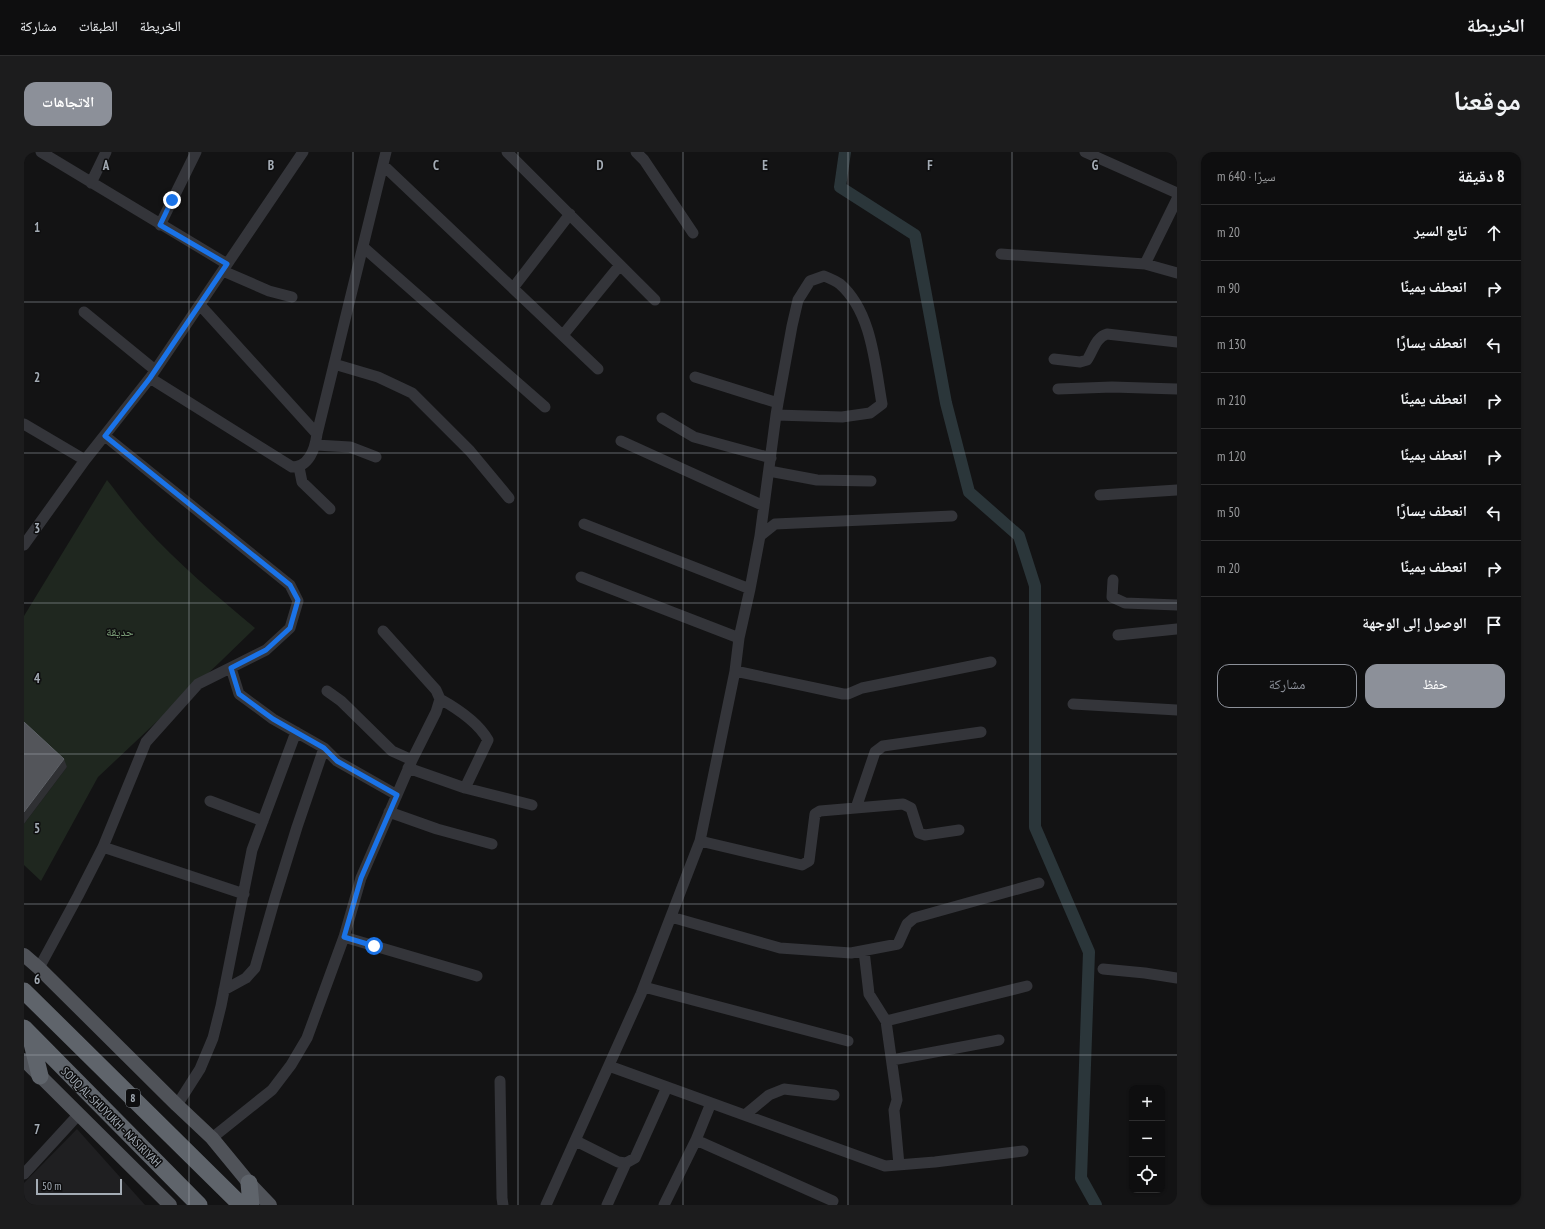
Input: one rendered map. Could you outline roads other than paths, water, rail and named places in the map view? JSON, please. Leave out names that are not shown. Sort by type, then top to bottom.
[{"type":"highway","name":"8","points":[[24,991],[242,1205]]},
{"type":"highway","points":[[27,1031],[40,1076]]},
{"type":"highway","name":"SOUQ AL-SHUYUKH - NASIRIYAH","points":[[27,1031],[199,1205]]},
{"type":"highway","points":[[249,1183],[251,1205]]},
{"type":"main road","points":[[24,955],[212,1138],[249,1183],[270,1205]]},
{"type":"main road","points":[[24,1060],[170,1205]]},
{"type":"street","points":[[41,152],[160,225],[225,268],[269,291],[292,297]]},
{"type":"street","points":[[91,183],[106,152]]},
{"type":"street","points":[[160,225],[196,152]]},
{"type":"street","points":[[24,545],[85,460],[153,374],[304,152]]},
{"type":"street","points":[[84,312],[153,374],[292,467],[300,467],[307,461],[316,440],[386,152]]},
{"type":"street","points":[[507,152],[655,300]]},
{"type":"street","points":[[636,152],[644,160],[693,233]]},
{"type":"street","points":[[1085,152],[1177,193]]},
{"type":"street","points":[[382,165],[598,369]]},
{"type":"street","points":[[1145,264],[1177,199]]},
{"type":"street","points":[[513,288],[570,214]]},
{"type":"street","points":[[363,248],[545,407]]},
{"type":"street","points":[[1001,254],[1145,264],[1177,273]]},
{"type":"street","points":[[563,335],[620,265]]},
{"type":"street","points":[[546,1205],[644,987],[700,841],[735,671],[739,638],[760,536],[776,415],[789,340],[798,300],[810,282],[824,276],[840,284],[852,297],[868,326],[882,404],[870,413],[842,417],[776,415]]},
{"type":"street","points":[[200,305],[316,440],[350,446],[376,457]]},
{"type":"street","points":[[1054,359],[1080,362],[1087,360],[1102,335],[1107,334],[1177,342]]},
{"type":"street","points":[[334,364],[378,377],[412,393],[470,451],[509,498]]},
{"type":"street","points":[[695,377],[778,403]]},
{"type":"street","points":[[1058,389],[1112,387],[1177,389]]},
{"type":"street","points":[[662,418],[694,437],[771,458]]},
{"type":"street","points":[[24,424],[85,460]]},
{"type":"street","points":[[39,968],[103,847],[146,742],[198,684],[266,650],[290,628],[298,600],[290,585],[105,436]]},
{"type":"street","points":[[621,441],[764,506]]},
{"type":"street","points":[[300,467],[302,482],[330,509]]},
{"type":"street","points":[[769,471],[817,480],[871,480]]},
{"type":"street","points":[[1100,495],[1177,490]]},
{"type":"street","points":[[760,536],[775,524],[952,516]]},
{"type":"street","points":[[584,524],[750,589]]},
{"type":"street","points":[[581,577],[739,638]]},
{"type":"street","points":[[1113,580],[1112,597],[1125,603],[1177,605]]},
{"type":"street","points":[[1118,634],[1177,629]]},
{"type":"street","points":[[212,1138],[260,1100],[277,1084],[291,1066],[307,1038],[344,937],[361,878],[410,764],[436,712],[440,700],[436,690],[383,631]]},
{"type":"street","points":[[735,671],[848,694],[862,688],[991,662]]},
{"type":"street","points":[[231,668],[239,694],[273,719],[324,748],[337,761],[397,795]]},
{"type":"street","points":[[327,691],[342,701],[392,751],[410,764],[465,788],[532,805]]},
{"type":"street","points":[[440,700],[457,709],[484,733],[488,740],[465,788]]},
{"type":"street","points":[[1073,704],[1177,710]]},
{"type":"street","points":[[177,1105],[200,1069],[218,1022],[252,850],[296,732]]},
{"type":"street","points":[[856,808],[875,752],[883,746],[981,732]]},
{"type":"street","points":[[224,990],[246,978],[255,968],[297,827],[324,748]]},
{"type":"street","points":[[210,801],[263,821]]},
{"type":"street","points":[[700,841],[802,866],[809,860],[815,814],[820,811],[903,804],[911,808],[919,833],[925,834],[959,830]]},
{"type":"street","points":[[389,812],[436,829],[492,844]]},
{"type":"street","points":[[103,847],[244,894]]},
{"type":"street","points":[[671,917],[780,948],[851,953],[898,944],[907,924],[914,918],[1039,883]]},
{"type":"street","points":[[344,937],[477,976]]},
{"type":"street","points":[[864,951],[870,994],[886,1021],[897,1100],[894,1110],[899,1165]]},
{"type":"street","points":[[1103,969],[1177,978]]},
{"type":"street","points":[[886,1021],[1027,986]]},
{"type":"street","points":[[644,987],[848,1041]]},
{"type":"street","points":[[892,1060],[999,1040]]},
{"type":"street","points":[[609,1066],[886,1166],[1023,1152]]},
{"type":"street","points":[[500,1081],[503,1205]]},
{"type":"street","points":[[576,1141],[618,1162],[626,1163],[635,1158],[667,1087]]},
{"type":"street","points":[[745,1115],[769,1095],[784,1089],[834,1095]]},
{"type":"street","points":[[666,1204],[696,1140],[711,1103]]},
{"type":"street","points":[[24,1174],[79,1114]]},
{"type":"street","points":[[696,1140],[833,1201]]},
{"type":"street","points":[[607,1205],[626,1163]]},
{"type":"waterway","points":[[845,152],[840,187],[915,235],[946,403],[969,492],[1019,536],[1035,586],[1035,827],[1089,952],[1081,1178],[1096,1205]]},
{"type":"park label","name":"حديقة","points":[[120,632]]}]
